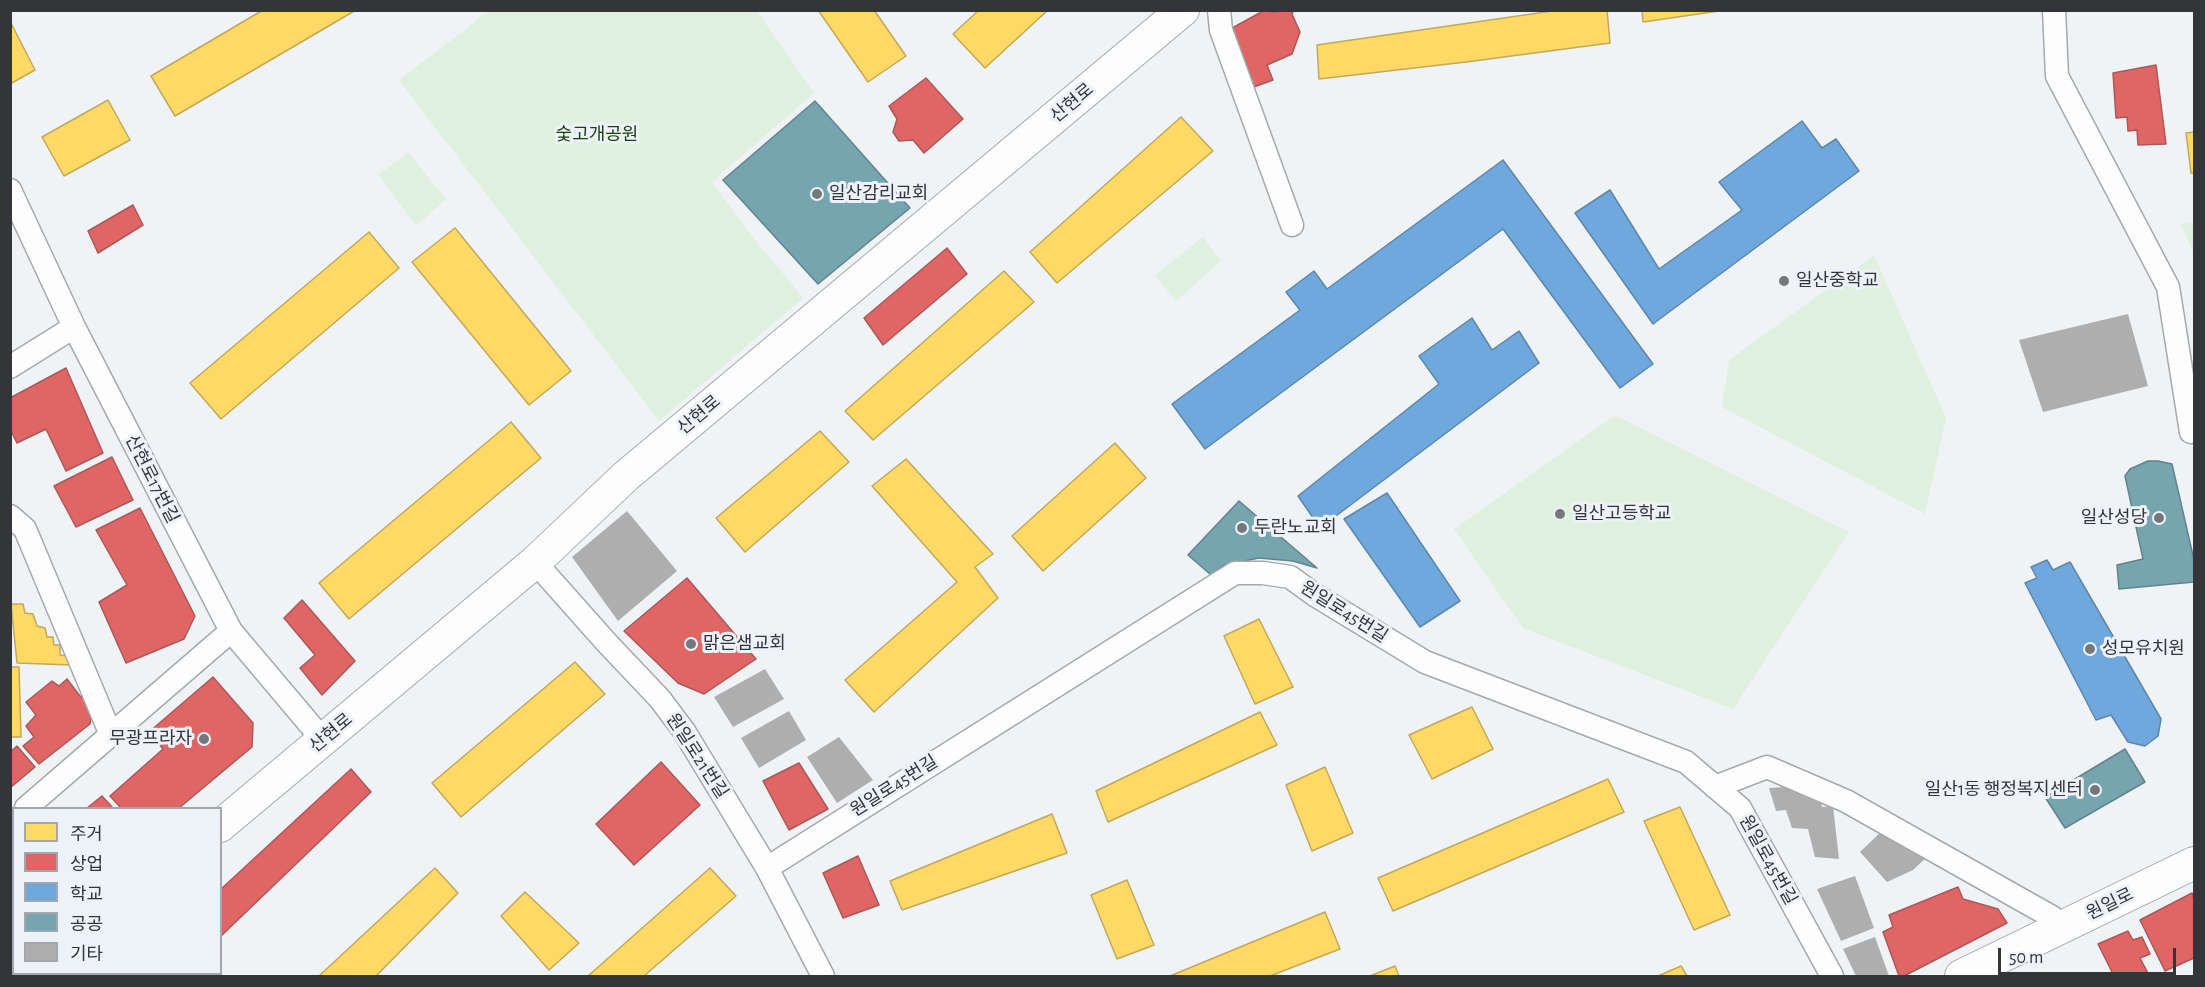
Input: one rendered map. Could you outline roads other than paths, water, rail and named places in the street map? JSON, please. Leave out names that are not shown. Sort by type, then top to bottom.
[{"type":"main road","name":"산현로","points":[[222,824],[535,562],[626,476],[1183,10]]},
{"type":"main road","name":"원일로","points":[[1962,976],[2194,863]]},
{"type":"street","points":[[1219,10],[1221,30],[1292,225]]},
{"type":"street","points":[[2054,10],[2057,76],[2168,287],[2193,432]]},
{"type":"street","name":"산현로17번길","points":[[10,190],[74,327],[231,631],[309,727],[323,740]]},
{"type":"street","points":[[10,367],[74,327]]},
{"type":"street","points":[[10,516],[25,530],[111,735]]},
{"type":"street","name":"원일로21번길","points":[[535,562],[660,699],[684,731],[767,868],[823,976]]},
{"type":"street","name":"원일로45번길","points":[[767,868],[1235,573],[1263,573],[1290,577],[1315,595],[1425,662],[1686,762],[1740,808],[1832,976]]},
{"type":"street","points":[[27,807],[231,631]]},
{"type":"street","points":[[1715,787],[1767,767],[1846,801],[2052,917],[2060,928]]},
{"type":"place","name":"일산감리교회","points":[[817,194]]},
{"type":"place","name":"일산중학교","points":[[1784,281]]},
{"type":"place","name":"일산고등학교","points":[[1560,514]]},
{"type":"place","name":"일산성당","points":[[2159,518]]},
{"type":"place","name":"두란노교회","points":[[1242,528]]},
{"type":"place","name":"맑은샘교회","points":[[691,644]]},
{"type":"place","name":"성모유치원","points":[[2090,649]]},
{"type":"place","name":"무광프라자","points":[[204,739]]},
{"type":"place","name":"일산1동 행정복지센터","points":[[2095,790]]},
{"type":"park label","name":"숯고개공원","points":[[597,135]]}]
